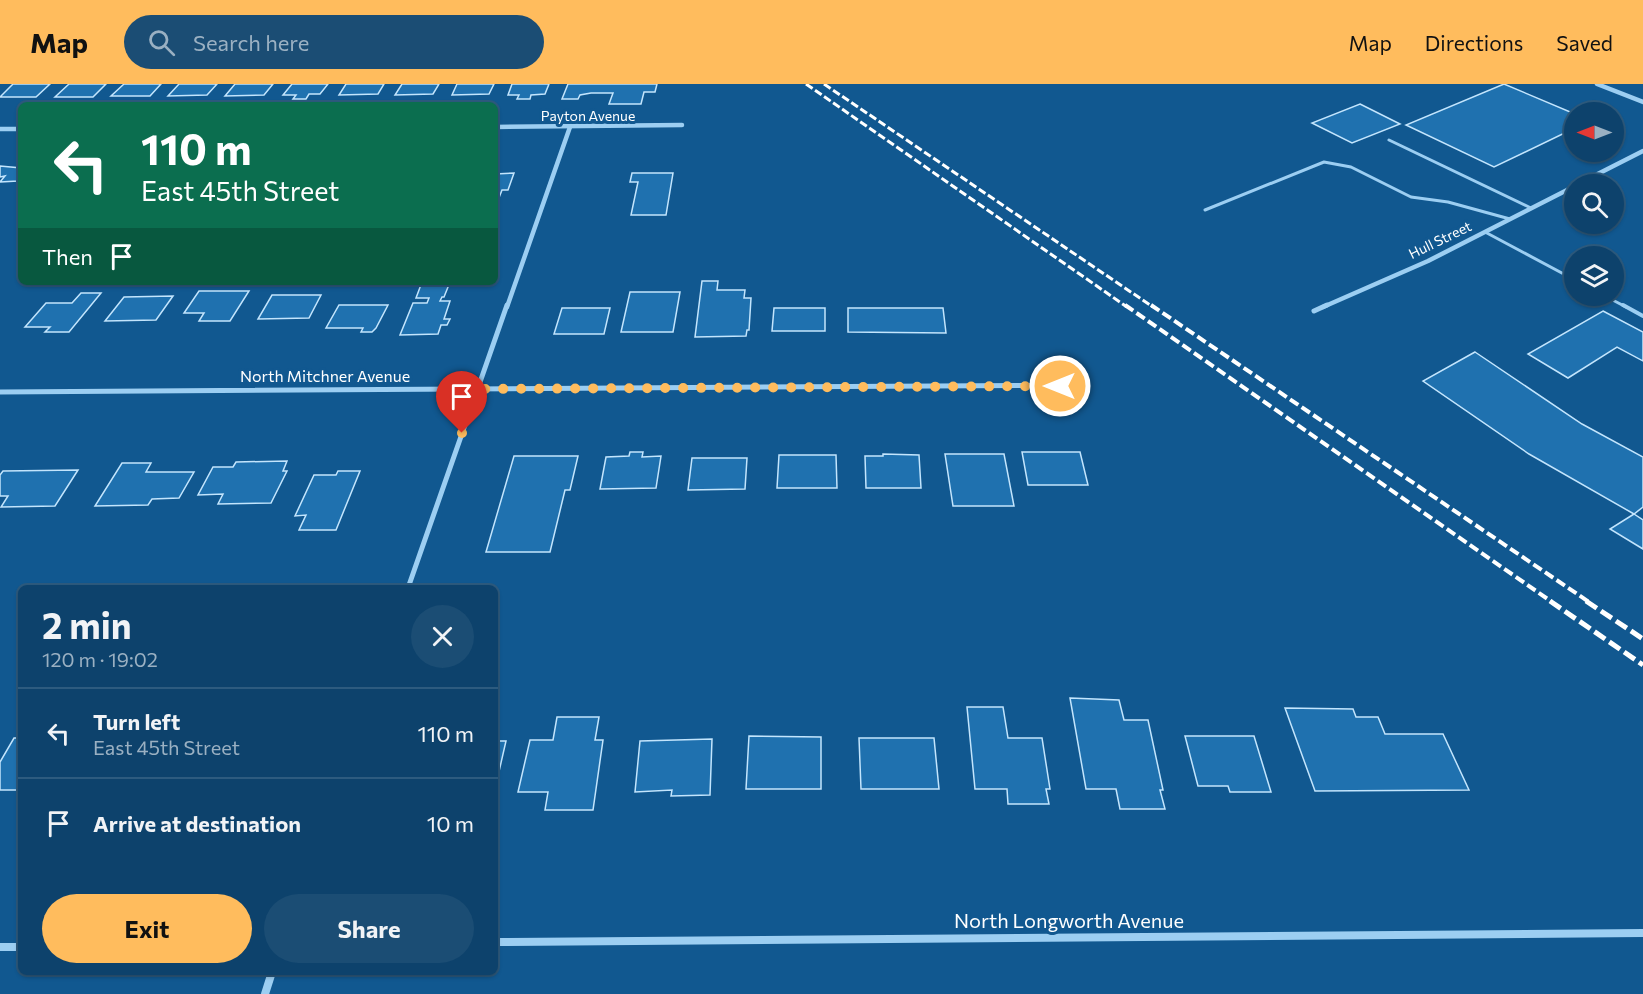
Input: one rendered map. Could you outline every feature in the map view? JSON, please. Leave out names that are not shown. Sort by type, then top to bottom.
[{"type":"street","points":[[1597,84],[1643,102]]},
{"type":"street","name":"Payton Avenue","points":[[498,127],[682,126]]},
{"type":"street","points":[[409,585],[570,127]]},
{"type":"street","points":[[0,129],[18,129]]},
{"type":"street","name":"Hull Street","points":[[1598,174],[1643,151]]},
{"type":"street","name":"Hull Street","points":[[1314,311],[1428,261],[1564,191]]},
{"type":"street","name":"North Mitchner Avenue","points":[[0,392],[1083,385]]},
{"type":"street","name":"North Longworth Avenue","points":[[498,942],[1643,933]]},
{"type":"street","points":[[0,947],[18,947]]},
{"type":"street","points":[[265,994],[271,975]]},
{"type":"lane","points":[[1389,140],[1531,208]]},
{"type":"lane","points":[[1205,210],[1324,162],[1351,167],[1411,197],[1448,202],[1510,219]]},
{"type":"lane","points":[[1485,232],[1564,274]]},
{"type":"lane","points":[[1624,306],[1643,316]]},
{"type":"building","points":[[13,84],[50,84],[36,97],[0,97]]},
{"type":"building","points":[[69,84],[106,84],[93,97],[55,97]]},
{"type":"building","points":[[124,84],[161,84],[150,96],[111,96]]},
{"type":"building","points":[[179,84],[217,84],[207,95],[168,96]]},
{"type":"building","points":[[235,84],[273,84],[264,95],[225,96]]},
{"type":"building","points":[[292,84],[328,84],[320,94],[309,94],[306,99],[293,99],[296,95],[283,95]]},
{"type":"building","points":[[346,84],[384,84],[378,94],[339,95]]},
{"type":"building","points":[[402,84],[439,84],[433,94],[395,95]]},
{"type":"building","points":[[457,84],[494,84],[489,94],[452,95]]},
{"type":"building","points":[[512,84],[549,84],[545,94],[531,95],[530,99],[517,99],[519,95],[508,95]]},
{"type":"building","points":[[568,84],[657,84],[655,92],[644,92],[641,104],[609,104],[613,93],[591,93],[580,95],[578,99],[562,99]]},
{"type":"building","points":[[1504,84],[1564,109],[1564,133],[1494,167],[1406,125]]},
{"type":"building","points":[[1360,104],[1400,124],[1352,143],[1312,123]]},
{"type":"building","points":[[0,166],[18,168],[18,181],[0,182],[5,176],[0,177]]},
{"type":"building","points":[[514,173],[508,190],[502,190],[498,200],[498,174]]},
{"type":"building","points":[[632,173],[673,173],[666,215],[631,215],[638,182],[630,182]]},
{"type":"building","points":[[702,281],[718,281],[717,290],[745,290],[744,298],[751,298],[749,330],[746,336],[695,337]]},
{"type":"building","points":[[421,285],[449,285],[440,301],[450,301],[444,319],[450,319],[447,325],[441,325],[438,334],[400,335],[413,303],[427,303],[429,298],[416,298]]},
{"type":"building","points":[[199,291],[249,291],[230,321],[199,321],[204,313],[184,313]]},
{"type":"building","points":[[630,292],[680,292],[673,332],[621,332]]},
{"type":"building","points":[[81,293],[101,293],[69,332],[45,332],[50,327],[25,327],[46,303],[72,303]]},
{"type":"building","points":[[272,295],[321,295],[309,318],[258,319]]},
{"type":"building","points":[[173,296],[156,320],[105,321],[124,297]]},
{"type":"building","points":[[339,305],[388,305],[372,332],[361,332],[363,328],[326,328]]},
{"type":"building","points":[[562,308],[610,308],[604,334],[554,334]]},
{"type":"building","points":[[774,308],[825,308],[825,331],[772,331]]},
{"type":"building","points":[[848,308],[943,308],[946,333],[848,332]]},
{"type":"building","points":[[1603,311],[1643,332],[1643,361],[1617,347],[1568,378],[1528,354]]},
{"type":"building","points":[[1475,352],[1582,424],[1643,457],[1643,507],[1634,514],[1529,454],[1423,381]]},
{"type":"building","points":[[630,452],[643,452],[642,457],[661,456],[656,488],[600,489],[606,457],[629,456]]},
{"type":"building","points":[[1022,452],[1080,452],[1088,485],[1028,485]]},
{"type":"building","points":[[883,454],[919,455],[921,488],[866,488],[865,456],[883,456]]},
{"type":"building","points":[[945,454],[1004,454],[1014,506],[953,506]]},
{"type":"building","points":[[779,455],[836,455],[837,488],[777,488]]},
{"type":"building","points":[[514,456],[578,456],[570,490],[565,490],[550,552],[486,552]]},
{"type":"building","points":[[692,458],[747,458],[745,489],[688,490]]},
{"type":"building","points":[[287,461],[283,471],[287,471],[271,503],[218,504],[223,494],[198,495],[213,467],[233,467],[236,462]]},
{"type":"building","points":[[122,463],[151,463],[146,472],[194,472],[179,498],[152,499],[148,505],[95,506]]},
{"type":"building","points":[[78,470],[55,506],[1,507],[8,496],[0,496],[0,475],[3,471]]},
{"type":"building","points":[[338,471],[360,471],[336,530],[299,530],[306,515],[295,516],[314,475],[336,475]]},
{"type":"building","points":[[1634,514],[1643,520],[1643,549],[1610,529]]},
{"type":"building","points":[[1070,698],[1119,700],[1124,720],[1148,720],[1165,809],[1120,809],[1116,789],[1086,789]]},
{"type":"building","points":[[967,707],[1003,707],[1008,738],[1042,738],[1050,789],[1046,789],[1049,804],[1008,804],[1007,789],[975,789]]},
{"type":"building","points":[[1285,708],[1353,709],[1356,717],[1378,717],[1385,734],[1443,734],[1469,790],[1315,791]]},
{"type":"building","points":[[557,717],[599,717],[595,740],[603,740],[593,810],[545,810],[548,792],[518,792],[530,740],[553,740]]},
{"type":"building","points":[[749,736],[821,737],[821,789],[746,789]]},
{"type":"building","points":[[1185,736],[1254,736],[1271,792],[1230,792],[1228,786],[1198,786]]},
{"type":"building","points":[[14,738],[18,738],[18,790],[0,790],[0,762]]},
{"type":"building","points":[[859,738],[934,738],[939,789],[861,789]]},
{"type":"building","points":[[712,739],[710,795],[671,796],[672,790],[635,792],[640,741]]},
{"type":"building","points":[[498,741],[506,741],[498,776]]},
{"type":"railway","points":[[806,84],[1127,307]]},
{"type":"railway","points":[[824,84],[1153,307]]},
{"type":"railway","points":[[1125,305],[1552,602]]},
{"type":"railway","points":[[1151,305],[1589,602]]},
{"type":"railway","points":[[1550,601],[1643,665]]},
{"type":"railway","points":[[1586,601],[1643,639]]},
{"type":"route","points":[[462,433],[478,389],[1060,386]]}]
